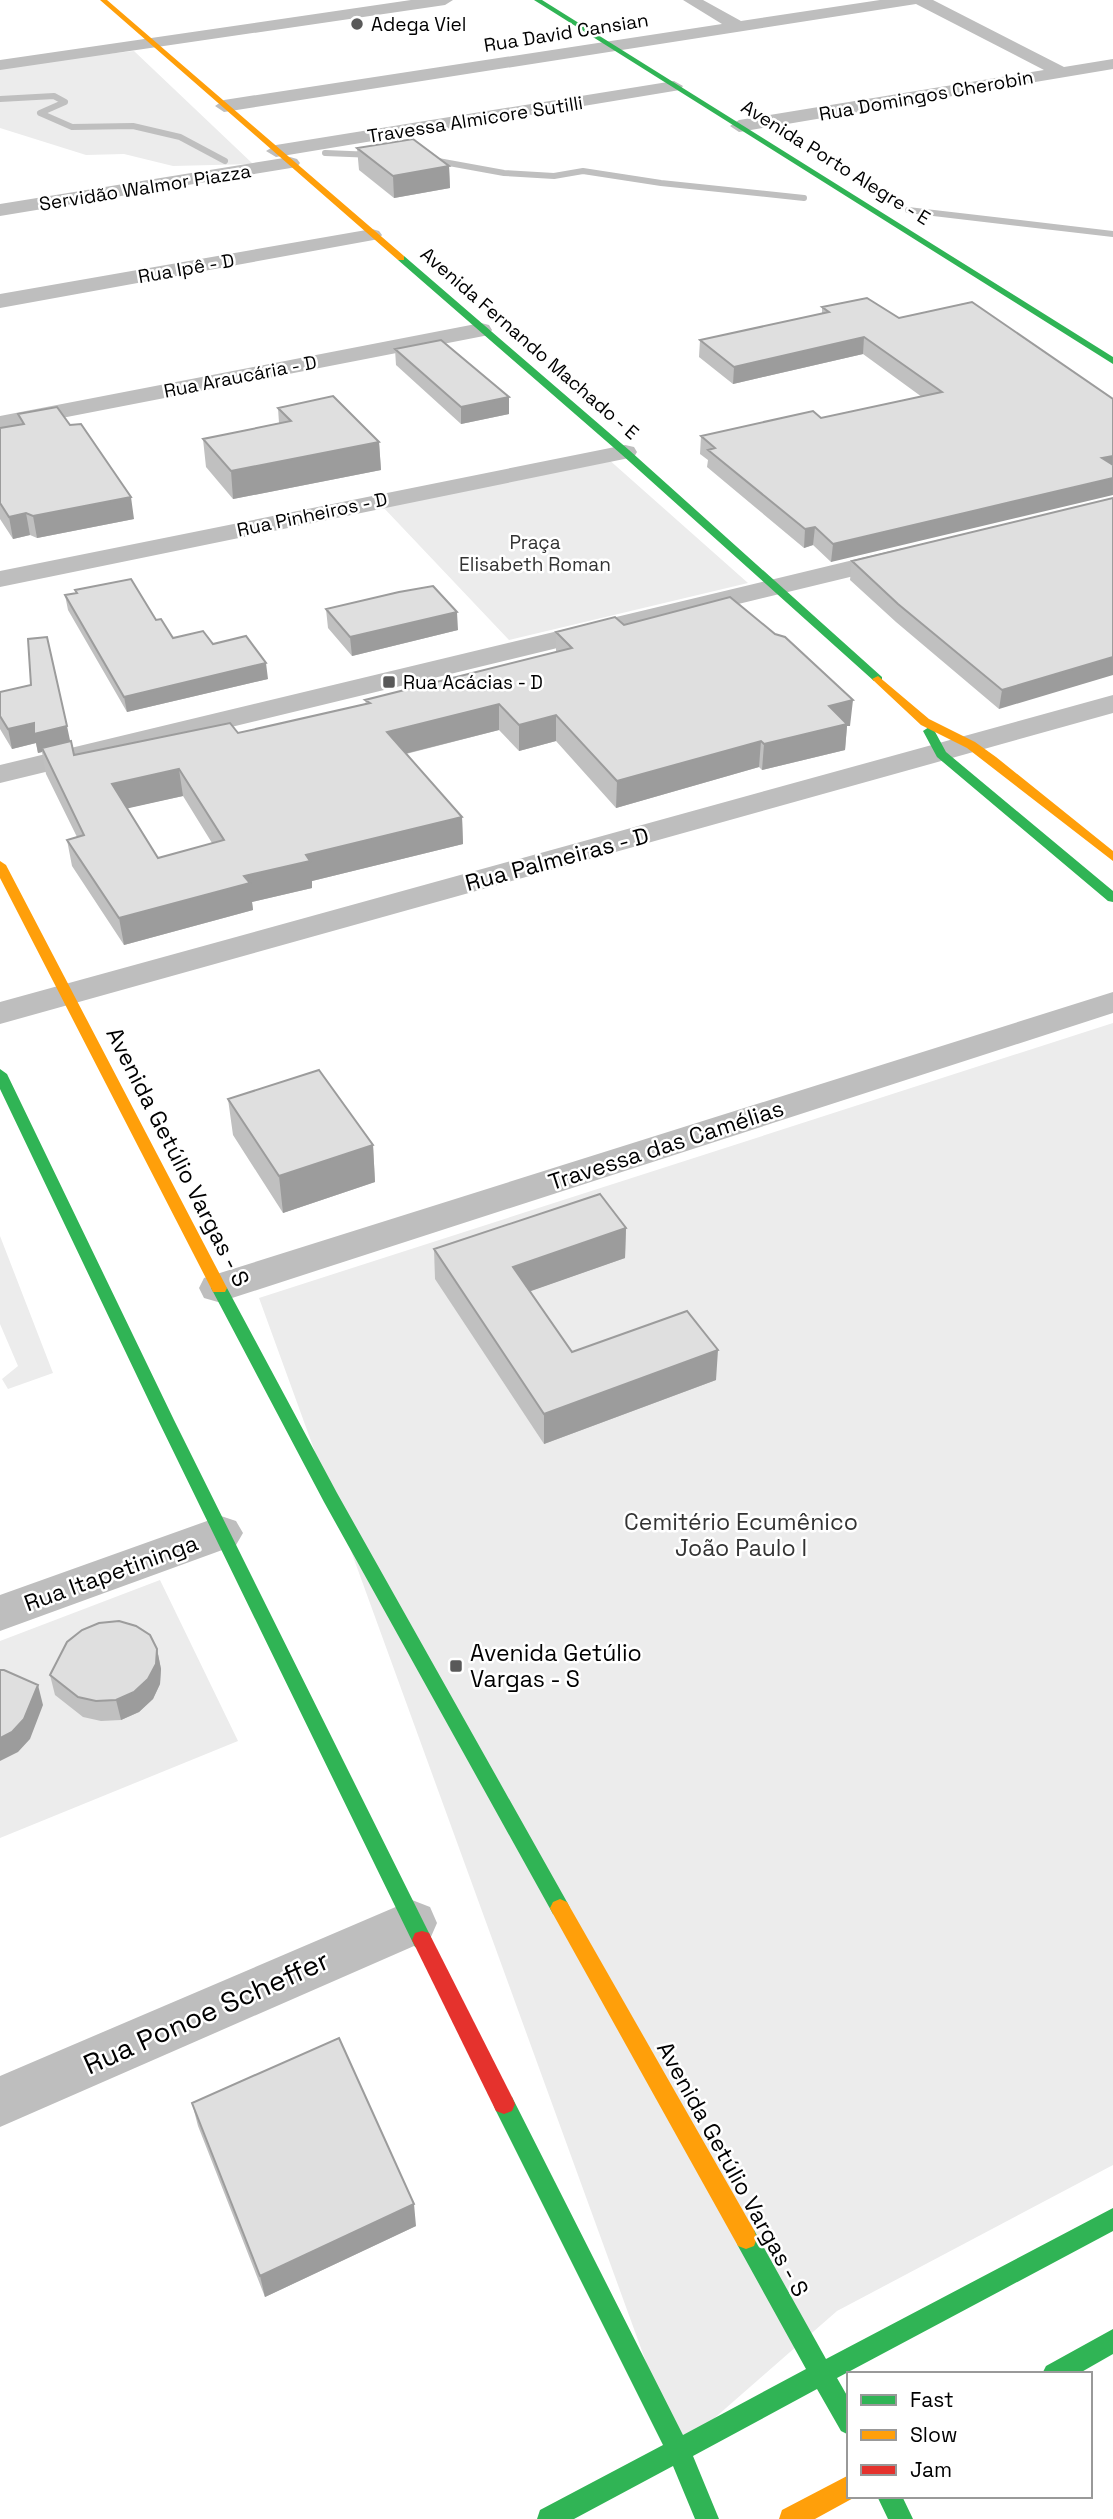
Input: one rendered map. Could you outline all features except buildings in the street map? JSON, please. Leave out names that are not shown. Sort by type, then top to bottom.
[{"type":"street","name":"Avenida Fernando Machado - E","points":[[103,0],[625,452],[925,722],[971,745],[1021,780],[1113,857]]},
{"type":"street","points":[[0,65],[445,0]]},
{"type":"street","name":"Avenida Porto Alegre - E","points":[[537,0],[1113,361]]},
{"type":"street","points":[[691,0],[739,27]]},
{"type":"street","name":"Rua David Cansian","points":[[224,106],[913,0]]},
{"type":"street","points":[[920,0],[1061,72]]},
{"type":"street","name":"Rua Domingos Cherobin","points":[[739,127],[1113,64]]},
{"type":"street","name":"Travessa Almicore Sutilli","points":[[283,157],[674,86]]},
{"type":"street","name":"Servidão Walmor Piazza","points":[[0,210],[283,157]]},
{"type":"street","name":"Rua Ipê - D","points":[[0,301],[372,235]]},
{"type":"street","name":"Rua Araucária - D","points":[[0,423],[481,330]]},
{"type":"street","name":"Rua Pinheiros - D","points":[[0,579],[625,452]]},
{"type":"street","points":[[0,774],[924,551]]},
{"type":"street","name":"Rua Palmeiras - D","points":[[0,1013],[941,754],[1113,704]]},
{"type":"street","name":"Avenida Fernando Machado - E","points":[[925,722],[941,754],[1113,898]]},
{"type":"street","name":"Avenida Getúlio Vargas - S","points":[[0,865],[70,993],[218,1288],[328,1495],[847,2419]]},
{"type":"street","name":"Travessa das Camélias","points":[[218,1288],[1113,1002]]},
{"type":"street","points":[[0,1074],[115,1318],[412,1923],[678,2450],[707,2519]]},
{"type":"street","name":"Rua Itapetininga","points":[[0,1613],[221,1533]]},
{"type":"street","name":"Rua Ponoe Scheffer","points":[[0,2102],[412,1923]]},
{"type":"street","points":[[548,2519],[1113,2220]]},
{"type":"street","points":[[1058,2372],[1113,2341]]},
{"type":"street","points":[[791,2519],[847,2488]]},
{"type":"street","points":[[890,2498],[901,2519]]},
{"type":"green space","points":[[134,51],[253,164],[173,166],[124,154],[86,155],[0,128],[0,66]]},
{"type":"green space","name":"Praça Elisabeth Roman","points":[[607,458],[748,583],[509,640],[382,506]]},
{"type":"green space","name":"Cemitério Ecumênico João Paulo I","points":[[1113,1023],[1113,2165],[837,2311],[678,2450],[259,1298]]},
{"type":"green space","points":[[0,1236],[53,1373],[8,1389],[2,1379],[18,1366],[0,1324]]},
{"type":"green space","points":[[160,1580],[238,1741],[0,1838],[0,1641]]},
{"type":"waterway","points":[[0,99],[54,96],[65,102],[40,113],[72,127],[133,126],[180,137],[225,161]]},
{"type":"waterway","points":[[325,153],[374,155]]},
{"type":"waterway","points":[[427,159],[504,173],[554,176],[583,171],[661,183],[804,198]]},
{"type":"waterway","points":[[908,210],[1113,234]]},
{"type":"traffic: fast","points":[[537,0],[1113,361]]},
{"type":"traffic: fast","points":[[401,258],[625,452],[878,679]]},
{"type":"traffic: fast","points":[[929,731],[941,754],[1113,898]]},
{"type":"traffic: fast","points":[[0,1074],[166,1420],[422,1940]]},
{"type":"traffic: fast","points":[[219,1288],[330,1497],[560,1908]]},
{"type":"traffic: fast","points":[[504,2104],[678,2450],[707,2519]]},
{"type":"traffic: fast","points":[[549,2519],[1113,2219]]},
{"type":"traffic: fast","points":[[746,2238],[847,2419]]},
{"type":"traffic: fast","points":[[1058,2372],[1113,2341]]},
{"type":"traffic: fast","points":[[890,2498],[901,2519]]},
{"type":"traffic: slow","points":[[103,0],[401,258]]},
{"type":"traffic: slow","points":[[878,679],[925,722],[971,745],[992,760],[1113,857]]},
{"type":"traffic: slow","points":[[0,865],[219,1288]]},
{"type":"traffic: slow","points":[[560,1908],[746,2238]]},
{"type":"traffic: slow","points":[[791,2519],[847,2488]]},
{"type":"traffic: jam","points":[[422,1940],[504,2104]]},
{"type":"place","name":"Adega Viel","points":[[357,24]]},
{"type":"place","name":"Rua Acácias - D","points":[[389,682]]},
{"type":"place","name":"Avenida Getúlio Vargas - S","points":[[456,1666]]}]
